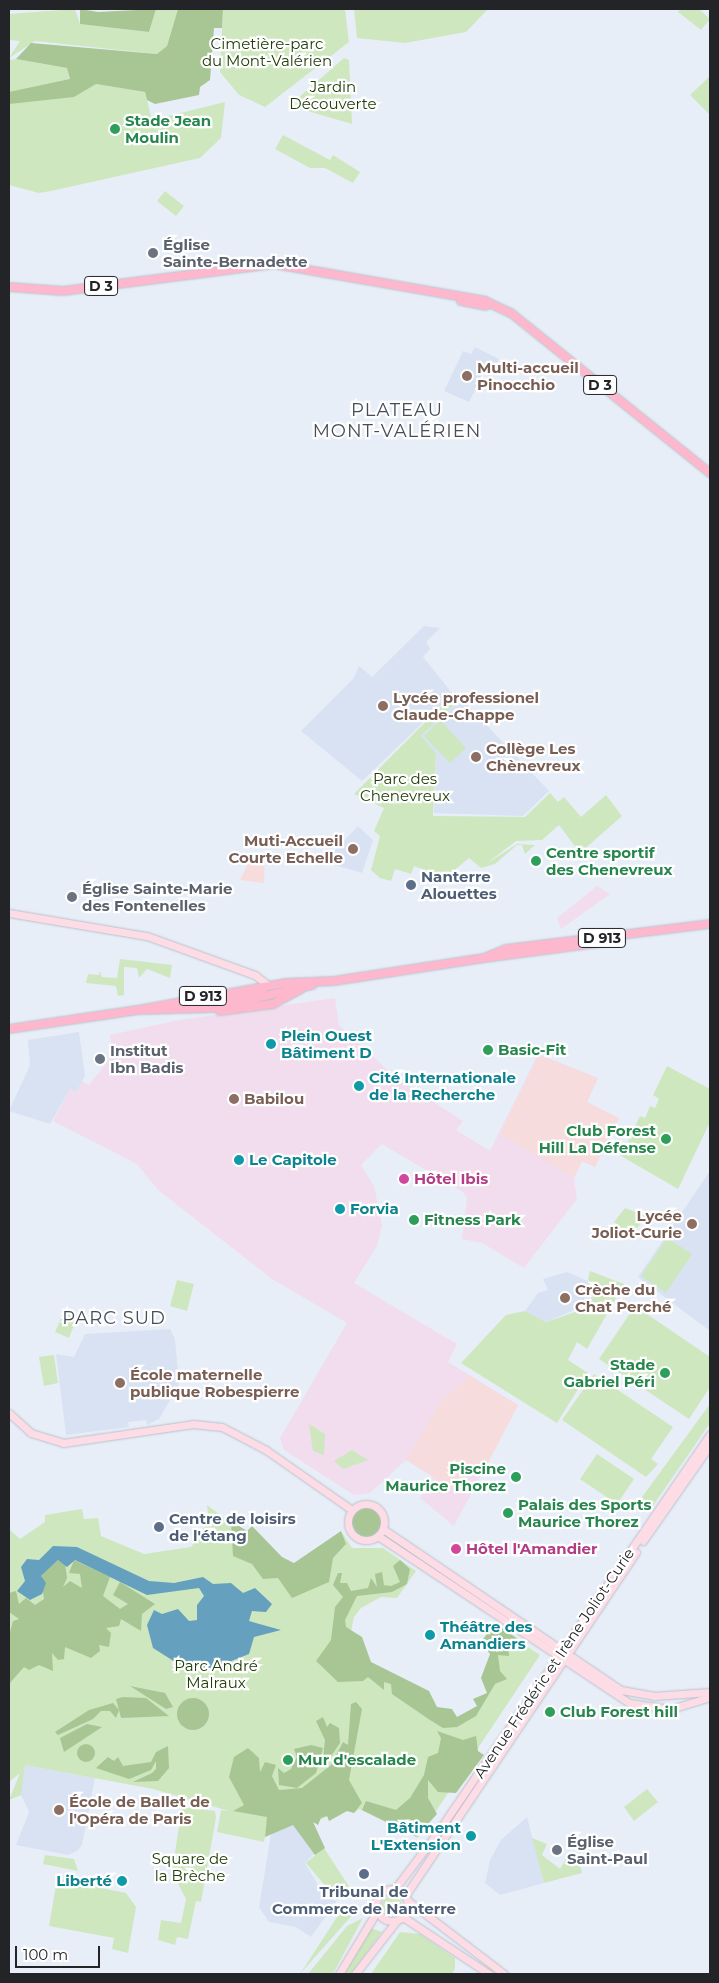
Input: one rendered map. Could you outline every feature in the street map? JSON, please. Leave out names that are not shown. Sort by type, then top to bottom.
[{"type":"main road","name":"D 3","points":[[9,287],[63,291],[274,264],[494,304],[518,319],[710,474]]},
{"type":"main road","points":[[9,913],[147,936],[255,975],[268,985],[274,994],[273,1004]]},
{"type":"main road","name":"D 913","points":[[9,1029],[138,1010],[268,985],[318,982],[484,958],[506,949],[710,924]]},
{"type":"main road","name":"D 913","points":[[174,1010],[191,1014],[273,1004],[302,988],[318,982]]},
{"type":"main road","points":[[212,1008],[217,1001],[254,994],[268,985]]},
{"type":"main road","name":"D 913","points":[[138,1010],[212,1008],[302,988]]},
{"type":"main road","points":[[9,1413],[31,1433],[63,1443],[193,1424],[222,1427],[260,1446],[352,1510]]},
{"type":"main road","name":"Avenue Frédéric et Irène Joliot-Curie","points":[[406,1898],[562,1655],[710,1435]]},
{"type":"main road","name":"Avenue Frédéric et Irène Joliot-Curie","points":[[394,1890],[710,1445]]},
{"type":"main road","points":[[366,1503],[377,1507],[384,1516],[381,1532],[370,1540],[356,1536],[348,1524],[352,1510],[366,1503]]},
{"type":"main road","points":[[381,1532],[629,1703],[671,1708],[685,1705],[710,1692]]},
{"type":"main road","points":[[562,1655],[628,1692],[680,1694],[710,1692]]},
{"type":"main road","points":[[680,1694],[685,1705]]},
{"type":"main road","points":[[671,1708],[680,1694]]},
{"type":"main road","points":[[339,1974],[378,1911],[379,1897],[394,1890],[475,1949],[504,1974]]},
{"type":"main road","points":[[355,1974],[400,1919],[406,1898]]},
{"type":"main road","points":[[378,1911],[386,1920],[400,1919],[457,1950],[489,1974]]},
{"type":"main road","points":[[457,1950],[464,1941]]},
{"type":"main road","points":[[469,1958],[475,1949]]},
{"type":"shaded area","name":"Multi-accueil Pinocchio","points":[[475,347],[499,359],[490,377],[483,374],[469,402],[444,391],[463,351],[471,354]]},
{"type":"shaded area","name":"Lycée professionel Claude-Chappe","points":[[424,626],[440,628],[426,642],[430,649],[423,657],[453,694],[362,781],[301,731],[353,679],[359,666],[372,677]]},
{"type":"shaded area","name":"Collège Les Chènevreux","points":[[461,698],[549,791],[523,816],[434,813],[436,753],[421,736]]},
{"type":"shaded area","name":"Muti-Accueil Courte Echelle","points":[[358,826],[373,840],[362,873],[324,862]]},
{"type":"shaded area","points":[[252,855],[265,858],[264,883],[240,880]]},
{"type":"shaded area","points":[[597,886],[610,894],[561,929],[557,918]]},
{"type":"shaded area","points":[[335,998],[339,1025],[395,1077],[463,1121],[456,1130],[490,1151],[538,1054],[598,1078],[587,1102],[619,1118],[595,1167],[582,1161],[574,1178],[577,1199],[524,1268],[482,1243],[462,1239],[467,1198],[463,1192],[382,1144],[361,1165],[374,1186],[382,1225],[377,1246],[354,1283],[457,1344],[448,1362],[518,1405],[454,1526],[420,1498],[433,1477],[406,1460],[370,1493],[354,1495],[284,1450],[280,1438],[347,1323],[272,1279],[158,1190],[137,1164],[53,1121],[70,1089],[76,1092],[82,1081],[89,1085],[112,1056],[110,1035],[179,1020]]},
{"type":"shaded area","points":[[79,1032],[85,1076],[76,1092],[70,1089],[50,1124],[9,1111],[30,1065],[28,1040]]},
{"type":"shaded area","points":[[539,1055],[598,1078],[587,1102],[619,1118],[595,1167],[582,1161],[574,1178],[500,1134]]},
{"type":"shaded area","name":"Lycée Joliot-Curie","points":[[710,1171],[710,1331],[638,1277]]},
{"type":"shaded area","name":"Crèche du Chat Perché","points":[[567,1272],[594,1284],[593,1302],[546,1322],[525,1311],[538,1293],[548,1290],[543,1279]]},
{"type":"shaded area","name":"École maternelle publique Robespierre","points":[[170,1329],[175,1339],[179,1385],[159,1419],[147,1425],[146,1420],[128,1422],[129,1427],[66,1435],[56,1354],[74,1357],[85,1334]]},
{"type":"shaded area","points":[[470,1376],[518,1405],[484,1471],[475,1466],[459,1492],[406,1460],[443,1399]]},
{"type":"shaded area","name":"École de Ballet de l'Opéra de Paris","points":[[25,1765],[95,1778],[82,1845],[77,1851],[68,1855],[16,1845],[29,1812],[20,1793]]},
{"type":"shaded area","points":[[295,1817],[315,1853],[305,1863],[324,1895],[337,1901],[311,1937],[296,1927],[269,1922],[259,1907],[273,1822]]},
{"type":"shaded area","points":[[527,1817],[544,1883],[500,1895],[485,1883],[490,1860],[501,1840]]},
{"type":"green space","points":[[75,9],[80,24],[149,32],[156,9],[178,9],[167,46],[157,54],[35,41],[9,58],[20,41],[9,40],[9,14]]},
{"type":"green space","points":[[80,9],[98,12],[156,9],[149,32],[80,24]]},
{"type":"green space","points":[[178,9],[223,9],[222,28],[214,28],[210,80],[200,87],[199,95],[155,104],[147,100],[145,92],[96,84],[74,97],[9,104],[9,92],[70,79],[67,68],[16,59],[31,43],[157,54],[167,46]]},
{"type":"green space","name":"Cimetière-parc du Mont-Valérien","points":[[223,9],[345,9],[349,42],[265,107],[239,95],[220,72]]},
{"type":"green space","name":"Cimetière-parc du Mont-Valérien","points":[[354,9],[488,9],[466,32],[405,43],[357,38]]},
{"type":"green space","points":[[680,9],[699,9],[710,19],[701,30],[678,12]]},
{"type":"green space","name":"Jardin Découverte","points":[[344,58],[349,60],[352,124],[297,108],[297,99]]},
{"type":"green space","name":"Stade Jean Moulin","points":[[16,59],[67,68],[74,96],[96,84],[145,92],[152,120],[225,102],[221,138],[200,158],[39,193],[9,185],[9,60]]},
{"type":"green space","points":[[710,76],[710,115],[690,95]]},
{"type":"green space","points":[[283,135],[330,160],[333,155],[360,172],[353,183],[325,168],[310,168],[275,149]]},
{"type":"green space","points":[[165,191],[184,206],[176,216],[157,201]]},
{"type":"green space","name":"Parc des Chenevreux","points":[[455,692],[461,698],[421,736],[436,753],[433,816],[525,817],[550,793],[558,802],[564,797],[581,817],[606,795],[622,816],[580,853],[559,825],[542,840],[516,841],[486,864],[517,844],[535,845],[525,854],[522,845],[517,845],[495,864],[481,868],[469,858],[445,878],[414,866],[411,874],[395,869],[391,881],[380,878],[371,870],[380,836],[374,831],[384,808],[354,794]]},
{"type":"green space","points":[[440,720],[466,748],[450,763],[424,736]]},
{"type":"green space","points":[[120,959],[172,965],[170,978],[147,969],[139,978],[137,968],[124,967],[124,995],[118,996],[116,986],[86,983],[88,974],[99,975],[100,971],[102,977],[117,978]]},
{"type":"green space","name":"Club Forest Hill La Défense","points":[[667,1066],[710,1089],[710,1122],[678,1189],[621,1156],[640,1116],[645,1118],[650,1106],[655,1108],[659,1099],[653,1095]]},
{"type":"green space","points":[[625,1208],[646,1216],[632,1235],[614,1222]]},
{"type":"green space","points":[[667,1238],[692,1254],[666,1293],[641,1276]]},
{"type":"green space","points":[[590,1271],[624,1284],[587,1349],[577,1342],[568,1360],[588,1373],[557,1423],[461,1363],[506,1315],[525,1311],[546,1322],[587,1308],[596,1293],[588,1279]]},
{"type":"green space","points":[[177,1280],[194,1284],[187,1311],[170,1306]]},
{"type":"green space","name":"Stade Gabriel Péri","points":[[635,1306],[710,1357],[710,1387],[689,1419],[599,1359]]},
{"type":"green space","points":[[65,1309],[78,1315],[69,1338],[55,1332]]},
{"type":"green space","points":[[54,1355],[58,1383],[44,1386],[39,1357]]},
{"type":"green space","points":[[594,1374],[673,1427],[651,1459],[658,1464],[646,1477],[562,1420]]},
{"type":"green space","points":[[710,1404],[710,1423],[650,1510],[634,1508]]},
{"type":"green space","points":[[309,1424],[325,1434],[324,1455],[313,1451]]},
{"type":"green space","points":[[352,1450],[368,1460],[343,1469],[334,1461]]},
{"type":"green space","points":[[597,1454],[634,1479],[617,1504],[580,1479]]},
{"type":"green space","name":"Parc André Malraux","points":[[207,1505],[304,1578],[341,1531],[352,1548],[383,1548],[416,1571],[397,1598],[381,1597],[361,1608],[354,1617],[350,1636],[355,1651],[444,1724],[477,1711],[490,1690],[502,1630],[540,1655],[418,1838],[359,1809],[354,1813],[342,1809],[309,1825],[352,1891],[337,1900],[306,1863],[319,1852],[295,1817],[268,1821],[264,1842],[217,1832],[221,1810],[229,1811],[153,1789],[25,1765],[21,1795],[9,1800],[20,1773],[9,1782],[9,1529],[20,1539],[45,1522],[45,1515],[82,1509],[84,1519],[98,1518],[101,1536],[144,1554],[191,1547],[209,1521]]},
{"type":"green space","points":[[367,1505],[378,1510],[383,1521],[378,1532],[367,1537],[356,1532],[351,1521],[356,1510]]},
{"type":"green space","points":[[231,1521],[247,1531],[252,1526],[282,1557],[294,1563],[341,1531],[346,1544],[333,1558],[329,1582],[292,1598],[278,1578],[263,1579],[252,1564],[233,1556]]},
{"type":"green space","points":[[58,1560],[65,1563],[67,1578],[63,1587],[70,1581],[82,1588],[80,1574],[69,1573],[74,1560],[110,1577],[103,1596],[120,1609],[128,1604],[113,1595],[120,1582],[155,1604],[142,1614],[141,1631],[121,1619],[119,1626],[106,1628],[111,1633],[109,1647],[99,1645],[100,1651],[91,1658],[65,1647],[64,1659],[58,1660],[52,1653],[53,1671],[39,1665],[29,1670],[24,1667],[9,1684],[9,1636],[13,1621],[19,1619],[9,1612],[9,1593],[16,1591],[19,1604],[26,1598],[35,1605],[44,1599],[41,1576]]},
{"type":"green space","points":[[400,1560],[410,1569],[407,1584],[392,1592],[357,1596],[345,1620],[346,1627],[362,1637],[371,1662],[429,1691],[437,1707],[452,1709],[457,1717],[477,1706],[473,1699],[487,1693],[481,1678],[490,1654],[481,1642],[495,1623],[525,1644],[508,1647],[509,1656],[498,1655],[500,1671],[507,1679],[495,1684],[476,1716],[457,1727],[443,1728],[430,1720],[392,1694],[391,1684],[384,1682],[384,1690],[368,1677],[363,1681],[338,1682],[316,1661],[331,1640],[335,1607],[343,1597],[333,1585],[338,1573],[342,1573],[340,1583],[347,1583],[351,1591],[368,1588],[371,1578],[377,1587],[375,1574],[382,1572],[384,1585],[391,1586],[400,1582],[393,1566]]},
{"type":"green space","points":[[130,1686],[165,1693],[173,1707],[166,1709]]},
{"type":"green space","points":[[123,1697],[146,1698],[169,1716],[121,1718],[116,1699]]},
{"type":"green space","points":[[193,1698],[205,1702],[209,1714],[205,1726],[193,1730],[181,1726],[177,1714],[181,1702]]},
{"type":"green space","points":[[356,1702],[362,1709],[349,1780],[362,1803],[354,1813],[347,1811],[329,1821],[327,1816],[321,1818],[318,1825],[313,1822],[325,1848],[315,1855],[293,1825],[265,1837],[267,1817],[233,1811],[244,1805],[229,1777],[234,1757],[248,1748],[259,1758],[260,1772],[265,1762],[276,1765],[272,1776],[279,1790],[302,1788],[331,1765],[343,1742],[348,1745],[351,1704]]},
{"type":"green space","points":[[113,1703],[119,1710],[116,1718],[110,1711],[101,1711],[93,1719],[58,1735],[55,1732],[89,1710]]},
{"type":"green space","points":[[323,1717],[327,1727],[330,1723],[339,1728],[340,1743],[322,1769],[325,1740],[316,1721]]},
{"type":"green space","points":[[87,1724],[102,1727],[64,1752],[60,1738]]},
{"type":"green space","points":[[437,1731],[463,1740],[476,1736],[478,1751],[484,1755],[456,1793],[438,1792],[428,1780],[428,1798],[437,1814],[428,1824],[407,1819],[417,1837],[362,1810],[366,1801],[396,1810],[410,1798],[424,1775],[428,1757],[438,1753],[441,1738]]},
{"type":"green space","points":[[82,1744],[90,1744],[95,1749],[93,1760],[82,1762],[77,1757],[77,1749]]},
{"type":"green space","points":[[311,1745],[323,1748],[316,1773],[297,1788],[279,1785],[278,1768],[284,1773],[291,1769],[297,1757],[294,1749]]},
{"type":"green space","points":[[168,1746],[169,1768],[158,1781],[133,1782],[152,1773],[156,1769],[156,1761],[151,1770],[129,1779],[96,1768],[108,1757],[114,1761],[118,1757],[123,1766],[151,1762],[156,1752]]},
{"type":"green space","points":[[647,1789],[658,1802],[634,1821],[624,1807]]},
{"type":"green space","name":"Square de la Brèche","points":[[182,1807],[215,1811],[216,1818],[201,1902],[196,1901],[188,1939],[177,1937],[175,1945],[158,1940],[161,1920],[181,1923],[186,1899],[172,1872]]},
{"type":"green space","points":[[532,1838],[547,1844],[542,1855],[560,1869],[567,1857],[580,1865],[582,1873],[544,1883]]},
{"type":"green space","points":[[45,1855],[74,1859],[78,1871],[43,1864]]},
{"type":"green space","points":[[57,1879],[126,1893],[136,1907],[128,1953],[112,1949],[114,1938],[49,1926]]},
{"type":"green space","points":[[392,1895],[399,1898],[402,1905],[399,1912],[392,1915],[385,1912],[382,1905],[385,1898]]},
{"type":"green space","points":[[354,1906],[354,1913],[300,1974],[339,1914]]},
{"type":"green space","points":[[363,1918],[333,1974],[308,1974],[347,1926]]},
{"type":"green space","points":[[371,1928],[382,1932],[351,1974],[344,1974]]},
{"type":"green space","points":[[400,1932],[420,1934],[455,1958],[455,1969],[452,1974],[371,1974]]},
{"type":"water","points":[[53,1546],[77,1547],[149,1581],[174,1583],[203,1577],[213,1584],[231,1583],[243,1593],[255,1588],[272,1604],[266,1612],[252,1611],[249,1621],[281,1630],[254,1637],[249,1654],[229,1662],[225,1670],[183,1667],[153,1648],[147,1625],[154,1610],[162,1614],[178,1609],[189,1621],[197,1620],[197,1605],[204,1596],[199,1588],[147,1595],[75,1560],[67,1567],[58,1560],[41,1576],[46,1583],[42,1594],[30,1600],[17,1591],[25,1581],[21,1567],[27,1559],[39,1560]]},
{"type":"place","name":"Stade Jean Moulin","points":[[115,129]]},
{"type":"place","name":"Église Sainte-Bernadette","points":[[153,253]]},
{"type":"place","name":"Multi-accueil Pinocchio","points":[[467,376]]},
{"type":"place","name":"Lycée professionel Claude-Chappe","points":[[383,706]]},
{"type":"place","name":"Collège Les Chènevreux","points":[[476,757]]},
{"type":"place","name":"Muti-Accueil Courte Echelle","points":[[353,849]]},
{"type":"place","name":"Centre sportif des Chenevreux","points":[[536,861]]},
{"type":"place","name":"Nanterre Alouettes","points":[[411,885]]},
{"type":"place","name":"Église Sainte-Marie des Fontenelles","points":[[72,897]]},
{"type":"place","name":"Plein Ouest Bâtiment D","points":[[271,1044]]},
{"type":"place","name":"Basic-Fit","points":[[488,1050]]},
{"type":"place","name":"Institut Ibn Badis","points":[[100,1059]]},
{"type":"place","name":"Cité Internationale de la Recherche","points":[[359,1086]]},
{"type":"place","name":"Babilou","points":[[234,1099]]},
{"type":"place","name":"Club Forest Hill La Défense","points":[[666,1139]]},
{"type":"place","name":"Le Capitole","points":[[239,1160]]},
{"type":"place","name":"Hôtel Ibis","points":[[404,1179]]},
{"type":"place","name":"Forvia","points":[[340,1209]]},
{"type":"place","name":"Fitness Park","points":[[414,1220]]},
{"type":"place","name":"Lycée Joliot-Curie","points":[[692,1224]]},
{"type":"place","name":"Crèche du Chat Perché","points":[[565,1298]]},
{"type":"place","name":"Stade Gabriel Péri","points":[[665,1373]]},
{"type":"place","name":"École maternelle publique Robespierre","points":[[120,1383]]},
{"type":"place","name":"Piscine Maurice Thorez","points":[[516,1477]]},
{"type":"place","name":"Palais des Sports Maurice Thorez","points":[[508,1513]]},
{"type":"place","name":"Centre de loisirs de l'étang","points":[[159,1527]]},
{"type":"place","name":"Hôtel l'Amandier","points":[[456,1549]]},
{"type":"place","name":"Théâtre des Amandiers","points":[[430,1635]]},
{"type":"place","name":"Club Forest hill","points":[[550,1712]]},
{"type":"place","name":"Mur d'escalade","points":[[288,1760]]},
{"type":"place","name":"École de Ballet de l'Opéra de Paris","points":[[59,1810]]},
{"type":"place","name":"Bâtiment L'Extension","points":[[471,1836]]},
{"type":"place","name":"Église Saint-Paul","points":[[557,1850]]},
{"type":"place","name":"Tribunal de Commerce de Nanterre","points":[[364,1874]]},
{"type":"place","name":"Liberté","points":[[122,1881]]},
{"type":"district","name":"PLATEAU MONT-VALÉRIEN","points":[[397,421]]},
{"type":"district","name":"PARC SUD","points":[[114,1318]]}]
